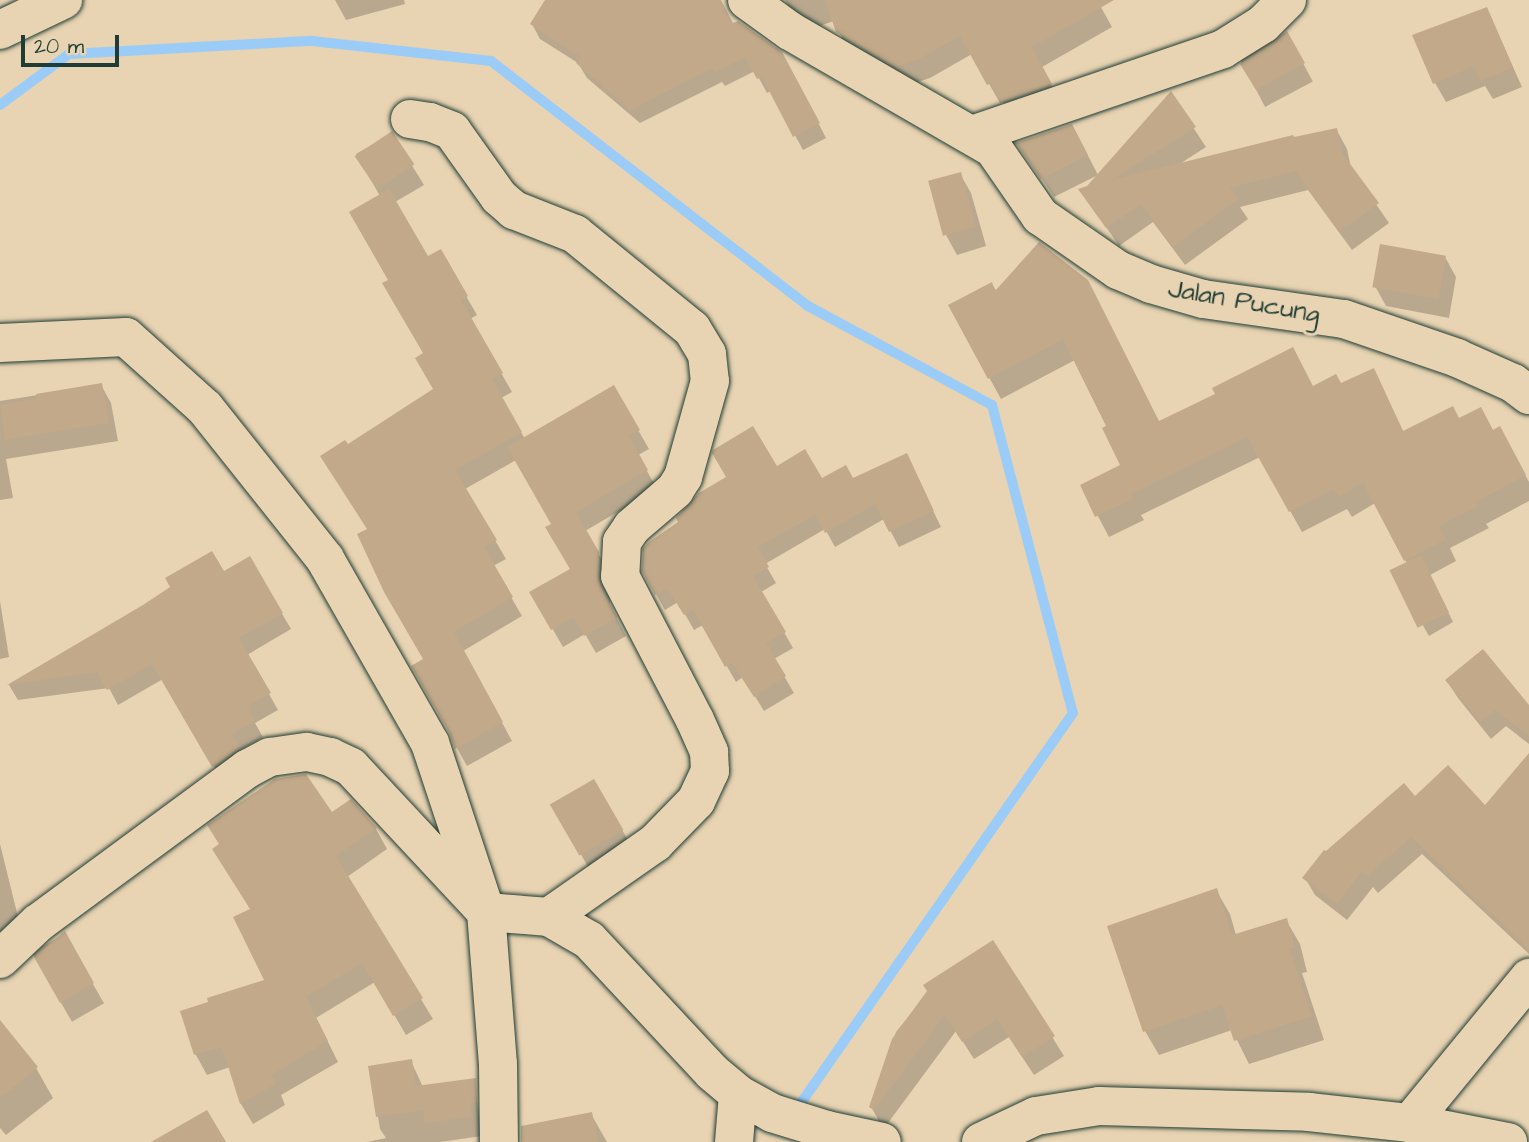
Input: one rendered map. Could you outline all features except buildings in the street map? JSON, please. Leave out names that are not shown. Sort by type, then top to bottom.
[{"type":"street","points":[[0,30],[63,0]]},
{"type":"street","name":"Jalan Pucung","points":[[747,0],[790,31],[972,135],[1001,156],[1031,204],[1050,225],[1118,270],[1151,284],[1203,299],[1343,319],[1457,358],[1524,385]]},
{"type":"street","points":[[972,135],[1223,49],[1262,24],[1287,0]]},
{"type":"street","points":[[410,118],[452,131],[499,197],[514,210],[575,234],[692,329],[707,354],[710,381],[683,477],[675,490],[632,527],[622,542],[620,576],[695,720],[709,752],[710,771],[696,800],[655,843],[549,917]]},
{"type":"street","points":[[0,343],[126,337],[205,408],[325,559],[430,743],[486,912],[498,1064],[499,1142]]},
{"type":"street","points":[[0,959],[38,923],[247,769],[289,752],[330,757],[351,767],[486,912],[549,917],[589,940],[606,955],[712,1072],[738,1094],[772,1113],[827,1130],[882,1142]]},
{"type":"street","points":[[1410,1123],[1529,978]]},
{"type":"street","points":[[734,1142],[738,1094]]},
{"type":"street","points":[[981,1142],[1036,1116],[1099,1106],[1309,1112],[1410,1123],[1508,1142]]},
{"type":"waterway","points":[[0,105],[69,54],[312,41],[491,61],[808,306],[992,405],[1073,713],[795,1111]]}]
